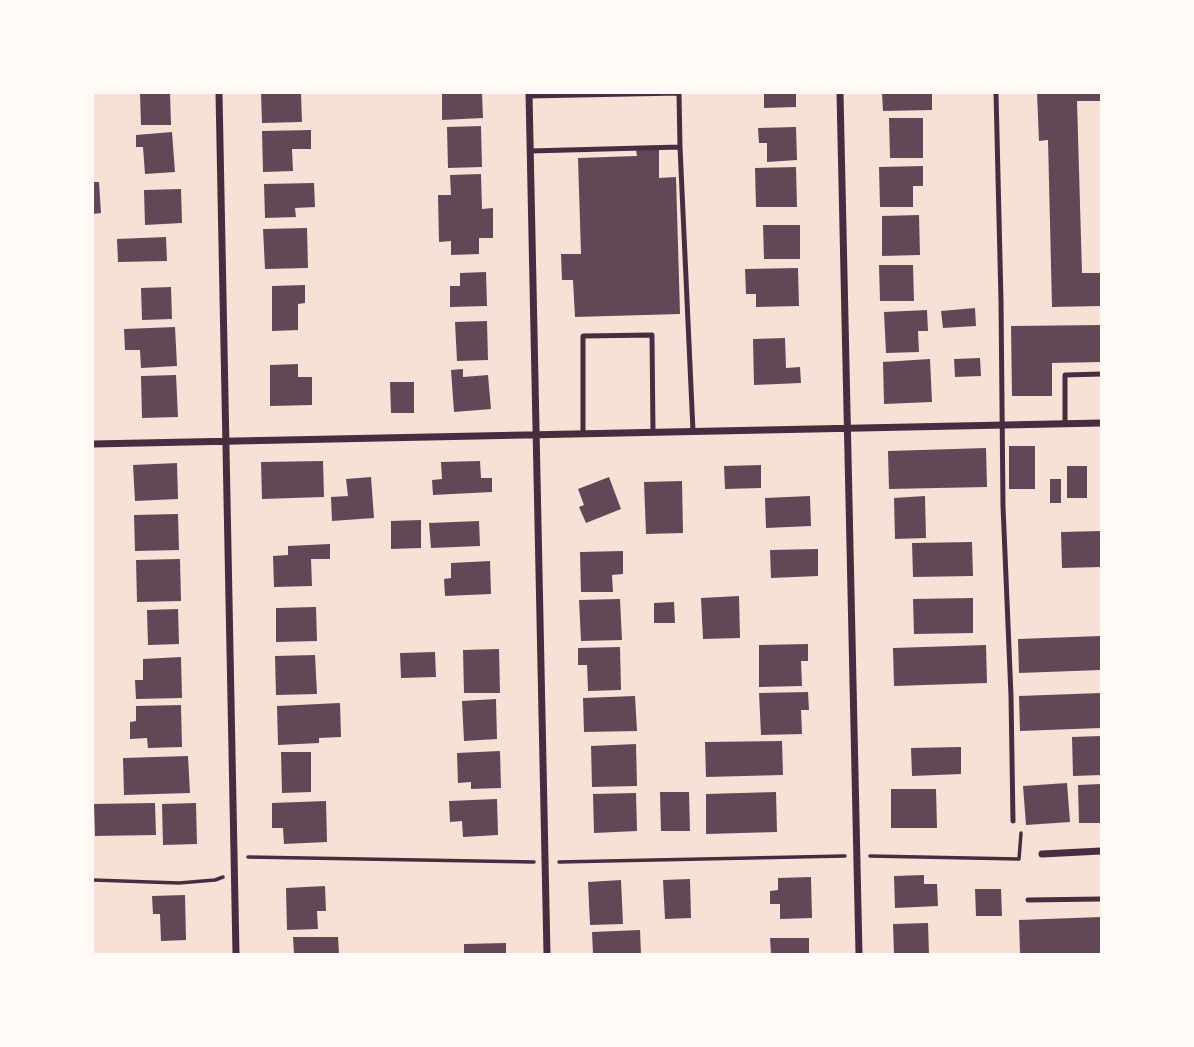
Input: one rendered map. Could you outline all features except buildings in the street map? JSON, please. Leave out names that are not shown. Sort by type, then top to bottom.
[{"type":"street","points":[[219,93],[236,954]]},
{"type":"street","points":[[840,93],[859,954]]},
{"type":"street","points":[[529,94],[548,954]]},
{"type":"street","points":[[93,444],[1101,423]]},
{"type":"street","points":[[1042,854],[1101,852]]},
{"type":"lane","points":[[529,94],[679,93],[693,431]]},
{"type":"lane","points":[[996,93],[1013,821]]},
{"type":"lane","points":[[530,151],[680,147]]},
{"type":"lane","points":[[583,433],[583,336],[652,335],[653,432]]},
{"type":"lane","points":[[1065,424],[1065,375],[1101,374]]},
{"type":"lane","points":[[1028,900],[1101,899]]},
{"type":"path","points":[[93,880],[179,883],[215,880],[233,871],[248,857],[545,862],[856,856],[1019,859],[1021,833]]}]
